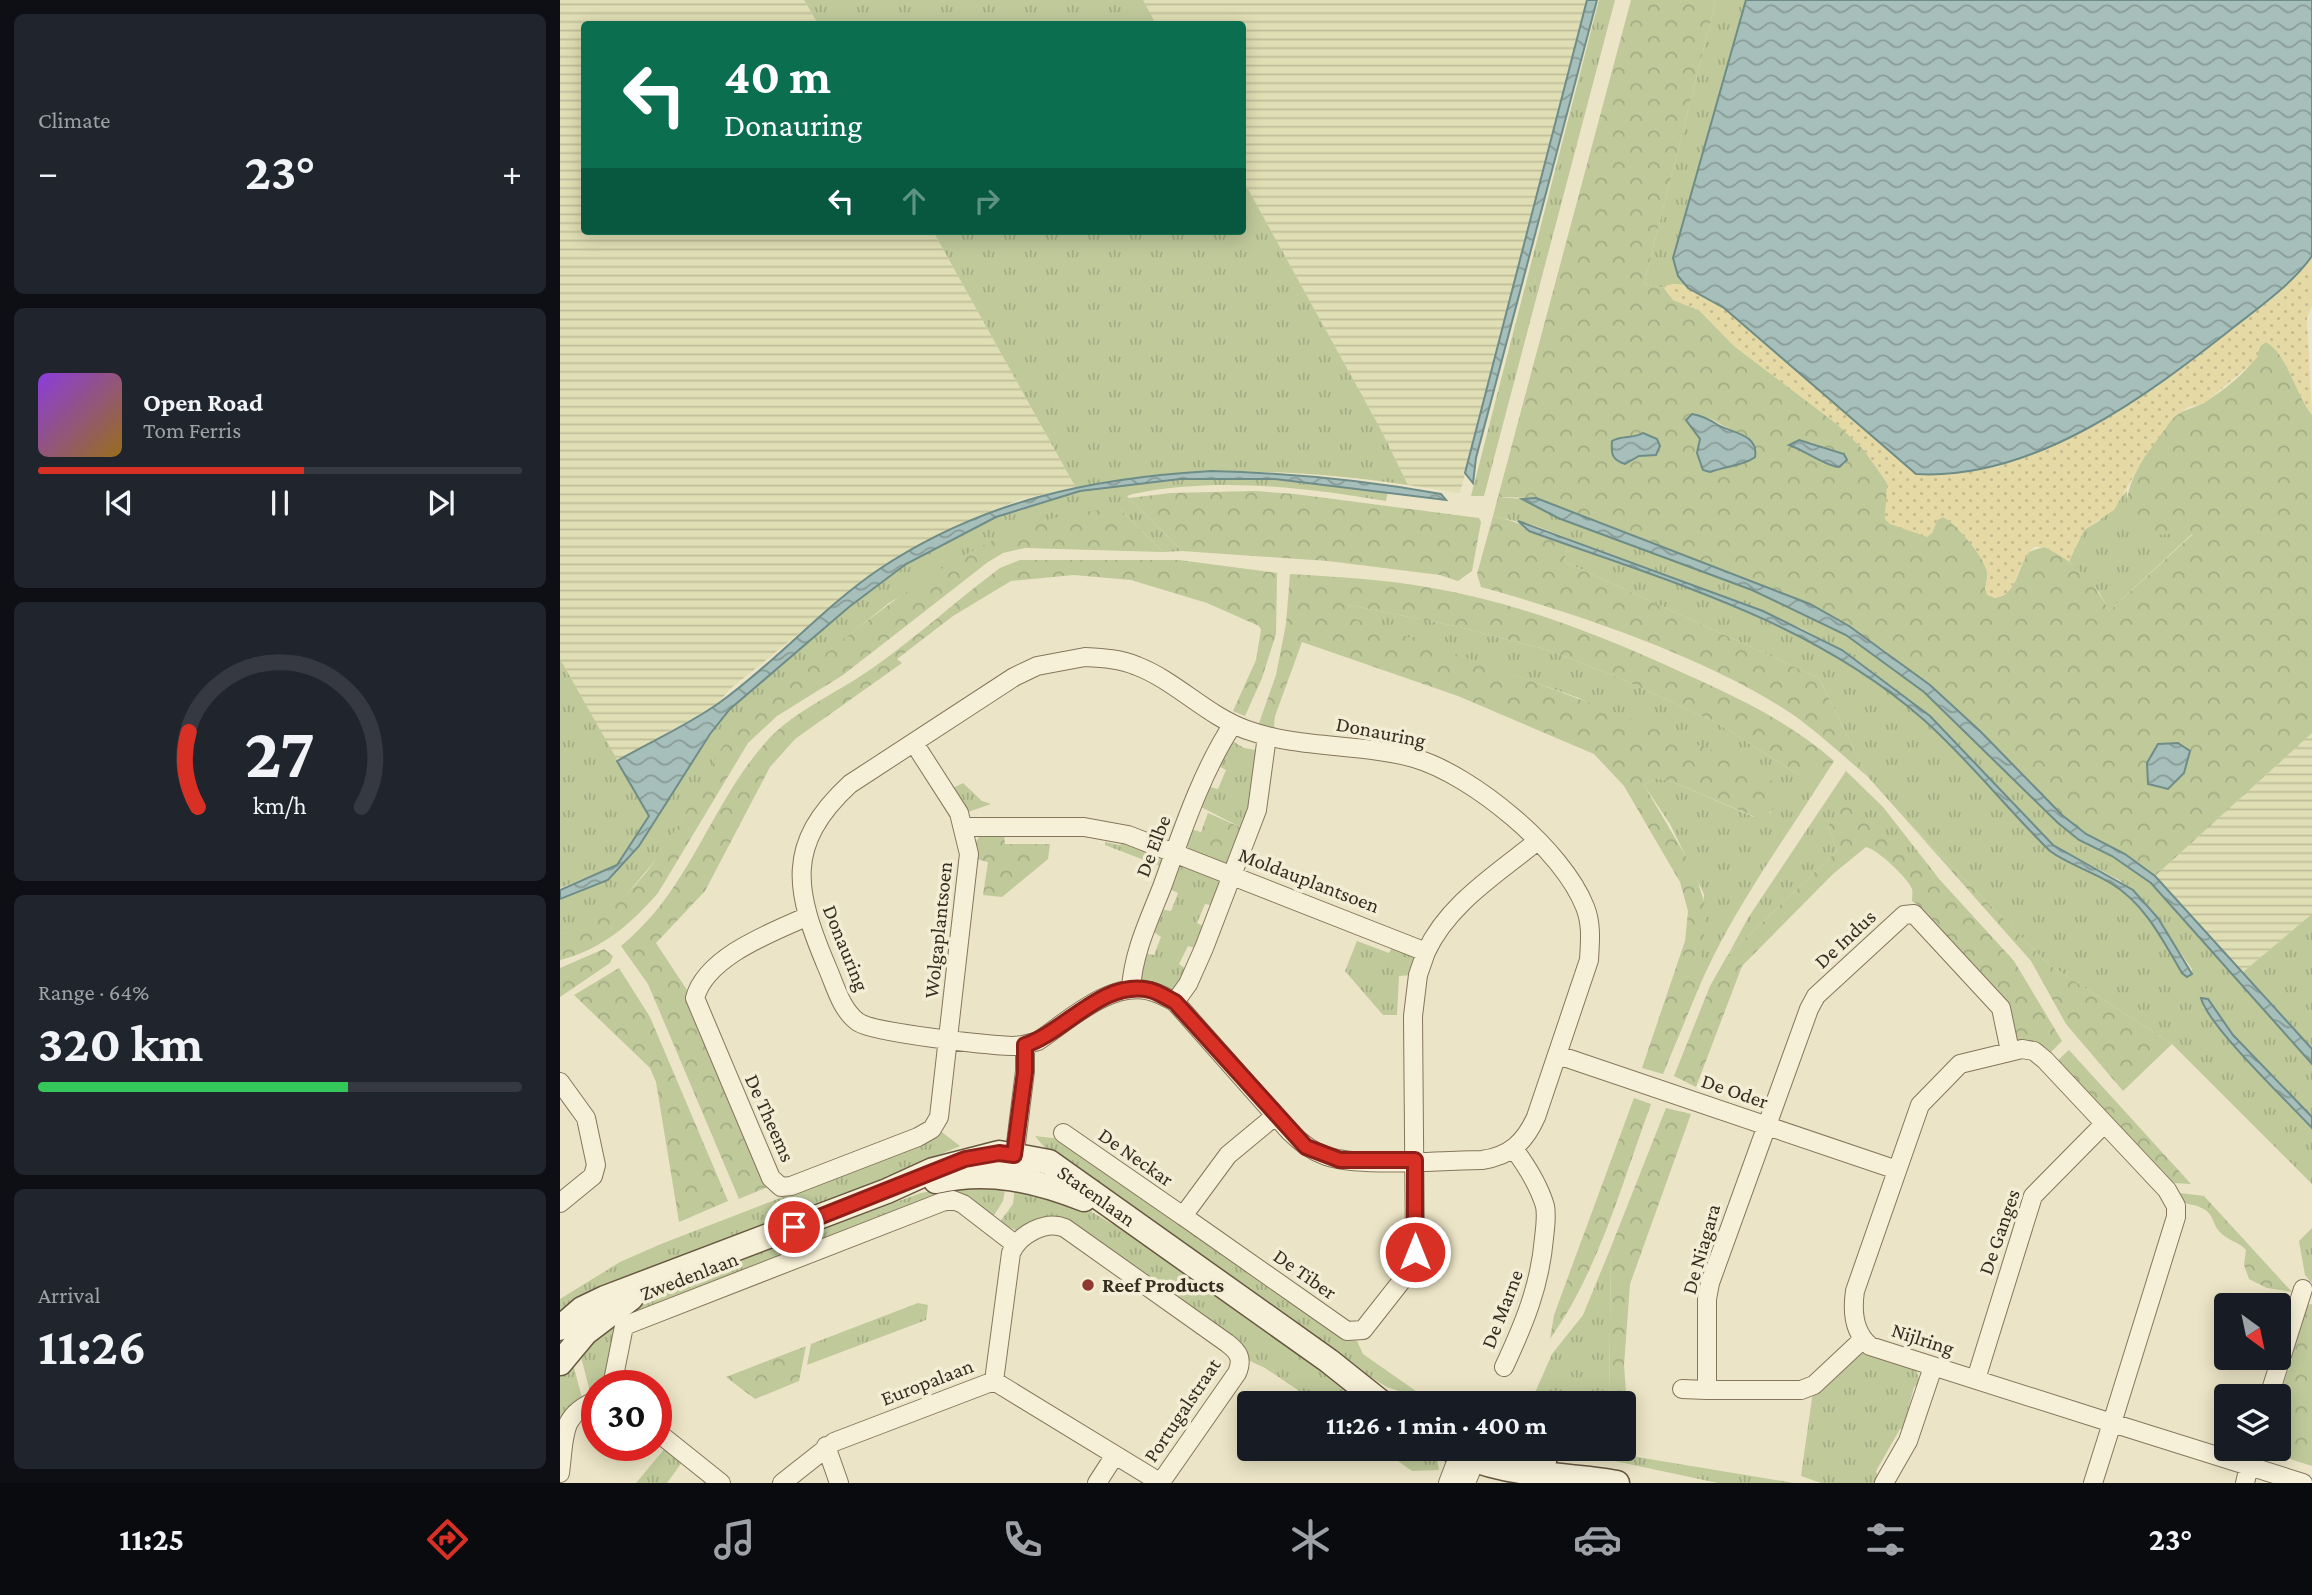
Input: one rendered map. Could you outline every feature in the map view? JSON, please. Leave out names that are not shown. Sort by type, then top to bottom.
[{"type":"main road","name":"Statenlaan","points":[[560,1328],[582,1309],[605,1298],[887,1191],[1013,1166],[1042,1183],[1086,1200],[1144,1231],[1329,1361],[1367,1391]]},
{"type":"main road","name":"Statenlaan","points":[[562,1356],[621,1303],[677,1272]]},
{"type":"main road","name":"Statenlaan","points":[[1329,1361],[1347,1368],[1385,1391]]},
{"type":"main road","points":[[1483,1461],[1548,1475],[1576,1475],[1618,1483]]},
{"type":"main road","points":[[1545,1461],[1576,1475]]},
{"type":"street","name":"Donauring","points":[[1025,1045],[880,1029],[858,1022],[842,1003],[806,917],[800,890],[802,867],[814,826],[832,800],[850,783],[1014,677],[1037,666],[1075,657],[1110,659],[1135,665],[1233,724],[1267,736],[1388,752],[1443,769],[1485,794],[1536,842],[1574,884],[1586,909],[1589,960],[1529,1134],[1514,1149]]},
{"type":"street","name":"De Elbe","points":[[1131,989],[1132,967],[1175,853],[1212,758],[1233,724]]},
{"type":"street","points":[[1175,1002],[1188,984],[1257,810],[1267,736]]},
{"type":"street","name":"Wolgaplantsoen","points":[[914,743],[951,800],[964,827],[969,854],[969,876],[949,1038]]},
{"type":"street","points":[[964,827],[1096,829],[1128,835],[1175,853]]},
{"type":"street","points":[[1415,1160],[1414,993],[1426,952],[1435,933],[1448,916],[1536,842]]},
{"type":"street","name":"Moldauplantsoen","points":[[1175,853],[1426,952]]},
{"type":"street","name":"De Indus","points":[[1767,1126],[1816,996],[1904,915],[1914,914],[2001,1008],[2010,1051]]},
{"type":"street","name":"De Theems","points":[[806,917],[736,951],[698,984],[695,998],[771,1178],[781,1187],[791,1186],[932,1129],[939,1117],[949,1038]]},
{"type":"street","points":[[1013,1166],[1025,1072],[1025,1045],[1038,1041],[1108,995],[1131,989],[1150,990],[1175,1002],[1275,1116],[1306,1147],[1324,1156],[1352,1161],[1482,1160],[1514,1149]]},
{"type":"street","name":"Nijlring","points":[[2010,1051],[2034,1051],[2105,1124],[2167,1190],[2176,1206],[2176,1217],[2112,1423],[1933,1367],[1870,1346],[1862,1340],[1853,1310],[1855,1291],[1920,1105],[1960,1064],[2010,1051]]},
{"type":"street","name":"De Oder","points":[[1558,1055],[1897,1170]]},
{"type":"street","points":[[560,1082],[586,1118],[596,1166],[593,1176],[560,1203]]},
{"type":"street","points":[[1183,1216],[1228,1154],[1275,1116]]},
{"type":"street","name":"De Ganges","points":[[1976,1379],[2033,1196],[2105,1124]]},
{"type":"street","name":"De Niagara","points":[[1707,1390],[1707,1299],[1710,1283],[1767,1126]]},
{"type":"street","name":"De Neckar","points":[[1063,1133],[1183,1216]]},
{"type":"street","name":"De Marne","points":[[1504,1367],[1533,1301],[1542,1264],[1545,1225],[1545,1207],[1525,1163],[1514,1149]]},
{"type":"street","name":"De Tiber","points":[[1183,1216],[1347,1331],[1356,1332],[1369,1325],[1411,1269],[1415,1252],[1415,1160]]},
{"type":"street","name":"Zwedenlaan","points":[[614,1370],[624,1326],[942,1202],[953,1200],[963,1204],[1015,1244]]},
{"type":"street","name":"Portugalstraat","points":[[1015,1244],[1046,1226],[1055,1224],[1065,1228],[1235,1349],[1241,1363],[1161,1483]]},
{"type":"street","points":[[994,1381],[1015,1244]]},
{"type":"street","points":[[2273,1384],[2303,1289]]},
{"type":"street","points":[[1682,1389],[1801,1390],[1814,1385],[1862,1340]]},
{"type":"street","points":[[1885,1483],[1908,1441],[1933,1367]]},
{"type":"street","name":"Europalaan","points":[[782,1483],[826,1446],[994,1381],[1161,1483]]},
{"type":"street","points":[[560,1473],[569,1415],[581,1406]]},
{"type":"street","points":[[2093,1483],[2112,1423],[2303,1483]]},
{"type":"street","points":[[672,1444],[721,1483]]},
{"type":"street","points":[[826,1446],[839,1483]]},
{"type":"street","points":[[1097,1483],[1115,1455]]},
{"type":"street","points":[[1448,1483],[1462,1461]]},
{"type":"shaded area","points":[[560,0],[804,0],[816,21],[581,21],[581,235],[935,235],[1076,488],[1021,499],[950,530],[878,570],[730,689],[717,704],[617,761],[560,659]]},
{"type":"shaded area","points":[[1143,0],[1587,0],[1460,493],[1408,485],[1380,428],[1246,185],[1246,21],[1154,21]]},
{"type":"shaded area","points":[[2312,733],[2312,914],[2243,972],[2155,876]]},
{"type":"green space","points":[[804,0],[1143,0],[1154,21],[816,21]]},
{"type":"green space","points":[[1599,0],[1615,0],[1484,496],[1471,496]]},
{"type":"green space","points":[[1631,0],[1716,0],[1644,284],[1664,288],[1673,300],[1699,310],[1734,346],[1837,424],[1864,450],[1887,483],[1889,497],[1885,512],[1932,533],[1937,520],[1943,517],[1955,526],[1985,565],[1985,589],[1994,598],[2008,592],[2028,552],[2044,547],[2074,565],[2097,591],[2109,611],[2193,534],[2146,534],[2130,520],[2127,507],[2129,491],[2144,458],[2172,419],[2205,402],[2229,385],[2252,362],[2260,346],[2266,342],[2286,364],[2312,415],[2312,733],[2155,876],[2125,854],[2086,834],[2062,815],[1980,731],[1884,650],[1810,604],[1536,498],[1498,497]],"holes":[[[1692,414],[1711,419],[1751,441],[1744,463],[1723,465],[1715,471],[1697,453],[1700,439]],[[1643,433],[1656,455],[1639,456],[1625,464],[1616,461],[1620,438],[1633,439]],[[1810,442],[1844,454],[1845,464],[1833,467],[1808,451],[1789,444]]]},
{"type":"green space","points":[[1716,0],[1746,0],[1673,258],[1678,276],[1686,285],[1670,284],[1664,288],[1644,284]]},
{"type":"green space","points":[[1246,185],[1380,428],[1408,485],[1324,475],[1200,472],[1118,480],[1076,488],[935,235],[1246,235]]},
{"type":"green space","points":[[1180,479],[1275,479],[1388,491],[1386,501],[1292,488],[1228,485],[1133,494],[1127,496],[1182,551],[1163,552],[1120,509],[1058,518],[920,585],[889,603],[769,699],[732,734],[663,851],[617,906],[580,928],[560,934],[560,899],[608,880],[639,846],[710,734],[730,709],[849,607],[906,564],[996,517],[1080,491]]},
{"type":"green space","points":[[1255,491],[1479,518],[1481,522],[1472,571],[1458,581],[1440,575],[1328,561],[1182,551],[1129,498],[1171,493]]},
{"type":"green space","points":[[2127,491],[2128,509],[2138,529],[2155,533],[2193,533],[2109,611],[2099,592],[2069,561],[2084,530],[2099,521]]},
{"type":"green space","points":[[1498,497],[1522,499],[1558,518],[1752,590],[1846,635],[1924,692],[2058,823],[2079,840],[2112,856],[2151,883],[2312,1064],[2312,1117],[2233,1035],[2208,999],[2203,1007],[2312,1128],[2312,1184],[2172,1044],[2048,964],[1909,823],[1867,776],[1819,678],[1565,562],[1567,545],[1708,596],[1754,616],[1799,637],[1884,688],[1941,735],[2050,851],[2112,884],[2135,902],[2192,974],[2192,969],[2141,898],[2119,880],[2053,845],[1930,716],[1842,650],[1801,628],[1536,526],[1493,516]]},
{"type":"green space","points":[[1120,509],[1163,552],[1025,548],[1003,553],[988,562],[843,675],[777,716],[748,743],[658,893],[637,915],[602,943],[560,960],[560,934],[586,924],[609,910],[629,892],[677,828],[728,739],[772,696],[884,608],[957,560],[995,539],[1035,523],[1077,513]]},
{"type":"green space","points":[[1493,516],[1567,545],[1565,562],[1819,678],[1867,776],[1792,714],[1722,674],[1600,624],[1481,587],[1477,574]]},
{"type":"green space","points":[[1020,560],[1179,560],[1277,573],[1276,634],[1262,678],[1245,716],[1233,711],[1256,660],[1261,630],[1259,626],[1207,603],[1131,580],[1074,575],[1011,581],[953,616],[897,659],[902,663],[795,739],[770,767],[705,891],[656,943],[687,990],[688,999],[770,1186],[739,1199],[648,984],[621,946],[645,924],[665,900],[746,768],[777,731],[890,655],[1000,568]]},
{"type":"green space","points":[[1290,574],[1379,580],[1432,588],[1497,602],[1560,622],[1653,659],[1743,701],[1781,722],[1834,761],[1825,775],[1799,775],[1717,723],[1617,677],[1545,649],[1455,626],[1349,605],[1347,616],[1538,684],[1716,752],[1762,774],[1776,784],[1780,803],[1764,817],[1755,817],[1673,782],[1656,778],[1644,785],[1695,872],[1707,912],[1697,992],[1663,1074],[1642,1068],[1685,941],[1688,911],[1680,882],[1624,786],[1594,754],[1458,696],[1302,642],[1275,716],[1274,726],[1279,731],[1258,726],[1276,675],[1286,624]]},
{"type":"green space","points":[[1349,605],[1455,626],[1545,649],[1617,677],[1717,723],[1799,775],[1825,775],[1724,935],[1697,992],[1704,894],[1670,824],[1644,785],[1656,778],[1673,782],[1754,817],[1772,812],[1579,698],[1346,616]]},
{"type":"green space","points":[[560,659],[649,816],[617,865],[560,888]]},
{"type":"green space","points":[[1229,739],[1244,748],[1261,751],[1255,757],[1251,789],[1255,794],[1242,828],[1199,806],[1206,786],[1218,789],[1226,770],[1215,764]]},
{"type":"green space","points":[[1846,771],[1883,807],[1940,880],[1847,807],[1828,826],[1837,851],[1728,955],[1748,918]]},
{"type":"green space","points":[[963,783],[982,801],[991,804],[968,812],[953,788]]},
{"type":"green space","points":[[1847,806],[1940,880],[2014,961],[2062,1041],[2051,1052],[2033,1043],[2013,1043],[2008,1009],[1916,912],[1921,907],[1912,901],[1912,889],[1899,871],[1866,847],[1833,874],[1742,966],[1696,1087],[1674,1076],[1710,986],[1727,956],[1837,851],[1828,826],[1841,808]]},
{"type":"green space","points":[[1208,813],[1242,828],[1231,868],[1183,848],[1190,829],[1201,832]]},
{"type":"green space","points":[[1909,823],[2048,964],[2172,1044],[2123,1091],[2066,1024],[2031,961]]},
{"type":"green space","points":[[981,834],[1004,835],[1005,844],[1050,844],[1048,859],[1002,897],[983,895],[988,862],[976,859],[975,843]]},
{"type":"green space","points":[[1126,841],[1164,853],[1165,868],[1105,845],[1105,842],[1120,845]]},
{"type":"green space","points":[[1177,861],[1225,877],[1216,906],[1205,904],[1197,923],[1208,928],[1199,949],[1188,946],[1179,964],[1189,971],[1176,993],[1137,982],[1142,953],[1154,955],[1161,937],[1151,930],[1159,909],[1171,911],[1178,893],[1167,888]]},
{"type":"green space","points":[[2312,914],[2312,1049],[2243,972]]},
{"type":"green space","points":[[1357,941],[1389,953],[1394,944],[1414,956],[1411,975],[1399,976],[1397,1015],[1383,1015],[1345,971]]},
{"type":"green space","points":[[604,949],[613,956],[610,963],[560,997],[560,968]]},
{"type":"green space","points":[[619,968],[650,1017],[728,1201],[679,1222],[656,1082],[650,1068],[574,995]]},
{"type":"green space","points":[[2069,1050],[2191,1184],[2172,1183],[2058,1060]]},
{"type":"green space","points":[[1634,1098],[1651,1104],[1596,1255],[1550,1339],[1554,1315]]},
{"type":"green space","points":[[1666,1108],[1691,1114],[1630,1284],[1624,1365],[1626,1391],[1609,1391],[1611,1247]]},
{"type":"green space","points":[[939,1130],[960,1146],[581,1306],[560,1311],[560,1299],[620,1262],[928,1141]]},
{"type":"green space","points":[[1035,1136],[1061,1139],[1209,1245],[1350,1340],[1357,1341],[1363,1354],[1416,1391],[1398,1391],[1387,1387],[1328,1351],[1046,1149]]},
{"type":"green space","points":[[1006,1185],[1003,1201],[991,1220],[965,1201],[624,1324],[612,1370],[584,1370],[579,1349],[634,1301],[695,1275],[921,1193],[952,1187]]},
{"type":"green space","points":[[1015,1186],[1078,1204],[1128,1233],[1356,1391],[1299,1391],[1248,1360],[1065,1222],[1018,1231],[999,1223],[1013,1204]]},
{"type":"green space","points":[[2180,1193],[2204,1196],[2292,1292],[2267,1288],[2249,1279],[2244,1265],[2246,1250],[2220,1232],[2204,1209],[2183,1203]]},
{"type":"green space","points":[[2312,1228],[2312,1283],[2305,1275],[2299,1241]]},
{"type":"green space","points":[[1611,1247],[1609,1391],[1536,1391],[1552,1354],[1583,1315]]},
{"type":"green space","points":[[918,1303],[928,1305],[926,1320],[807,1365],[811,1344]]},
{"type":"green space","points":[[2312,1304],[2312,1466],[2291,1459],[2291,1384],[2283,1384],[2288,1370],[2291,1370],[2291,1345],[2306,1305]]},
{"type":"green space","points":[[806,1346],[799,1381],[755,1399],[726,1377]]},
{"type":"green space","points":[[1861,1352],[1916,1369],[1920,1383],[1914,1387],[1903,1429],[1900,1429],[1876,1471],[1878,1478],[1874,1483],[1821,1483],[1801,1476],[1813,1391]]},
{"type":"green space","points":[[572,1360],[581,1400],[560,1437],[560,1377]]},
{"type":"green space","points":[[672,1452],[683,1461],[667,1483],[636,1483],[654,1461],[672,1461]]},
{"type":"green space","points":[[1636,1457],[1794,1483],[1718,1483],[1614,1461],[1636,1461]]},
{"type":"green space","points":[[1398,1461],[1438,1461],[1439,1470],[1412,1471]]},
{"type":"sand","points":[[2312,256],[2312,306],[2307,318],[2312,415],[2273,347],[2266,342],[2259,346],[2257,358],[2243,371],[2203,404],[2188,407],[2173,418],[2144,458],[2114,510],[2084,530],[2069,561],[2045,547],[2034,547],[2028,553],[2010,589],[1997,597],[1987,595],[1985,567],[1976,550],[1955,526],[1943,517],[1937,520],[1932,533],[1927,537],[1890,524],[1885,519],[1887,483],[1864,450],[1837,424],[1734,346],[1699,310],[1673,300],[1664,288],[1670,284],[1686,285],[1724,308],[1916,474],[1997,467],[2093,424],[2157,387],[2277,295]]},
{"type":"water","points":[[1587,0],[1597,0],[1476,458],[1473,483],[1465,473]]},
{"type":"water","points":[[1746,0],[2312,0],[2312,256],[2276,294],[2200,353],[2126,406],[2086,429],[2045,449],[2003,464],[1960,473],[1916,474],[1724,308],[1688,288],[1678,276],[1673,258]]},
{"type":"water","points":[[1692,414],[1749,439],[1755,449],[1755,457],[1710,472],[1703,470],[1697,453],[1700,439],[1686,420]]},
{"type":"water","points":[[1643,433],[1657,439],[1660,446],[1656,455],[1639,456],[1625,464],[1615,458],[1612,441]]},
{"type":"water","points":[[1799,440],[1844,454],[1847,460],[1839,467],[1834,466],[1789,445]]},
{"type":"water","points":[[1211,471],[1355,481],[1441,494],[1446,500],[1275,479],[1180,479],[1080,491],[996,517],[906,564],[849,607],[730,709],[710,734],[639,846],[608,880],[560,899],[560,890],[617,865],[649,816],[617,761],[719,703],[878,570],[956,526],[1038,497],[1122,480]]},
{"type":"water","points":[[1536,498],[1810,604],[1849,626],[1930,685],[1980,731],[2062,815],[2086,834],[2125,854],[2155,876],[2312,1049],[2312,1064],[2151,883],[2112,856],[2079,840],[2058,823],[1924,692],[1846,635],[1752,590],[1558,518],[1522,499]]},
{"type":"water","points":[[1518,521],[1763,611],[1842,650],[1930,716],[2053,845],[2133,890],[2158,918],[2192,974],[2187,977],[2182,973],[2152,924],[2124,892],[2050,851],[1941,735],[1881,686],[1834,656],[1736,607],[1529,531]]},
{"type":"water","points":[[2178,743],[2190,751],[2184,773],[2168,789],[2148,784],[2147,763],[2158,744]]},
{"type":"water","points":[[2201,998],[2208,999],[2233,1035],[2312,1117],[2312,1128],[2233,1045],[2207,1011]]},
{"type":"place","name":"Reef Products","points":[[1088,1285]]},
{"type":"route","points":[[794,1227],[965,1159],[999,1153],[1014,1155],[1025,1072],[1025,1045],[1038,1041],[1108,995],[1131,989],[1150,990],[1175,1002],[1275,1116],[1306,1147],[1340,1160],[1415,1160],[1415,1252]]}]
